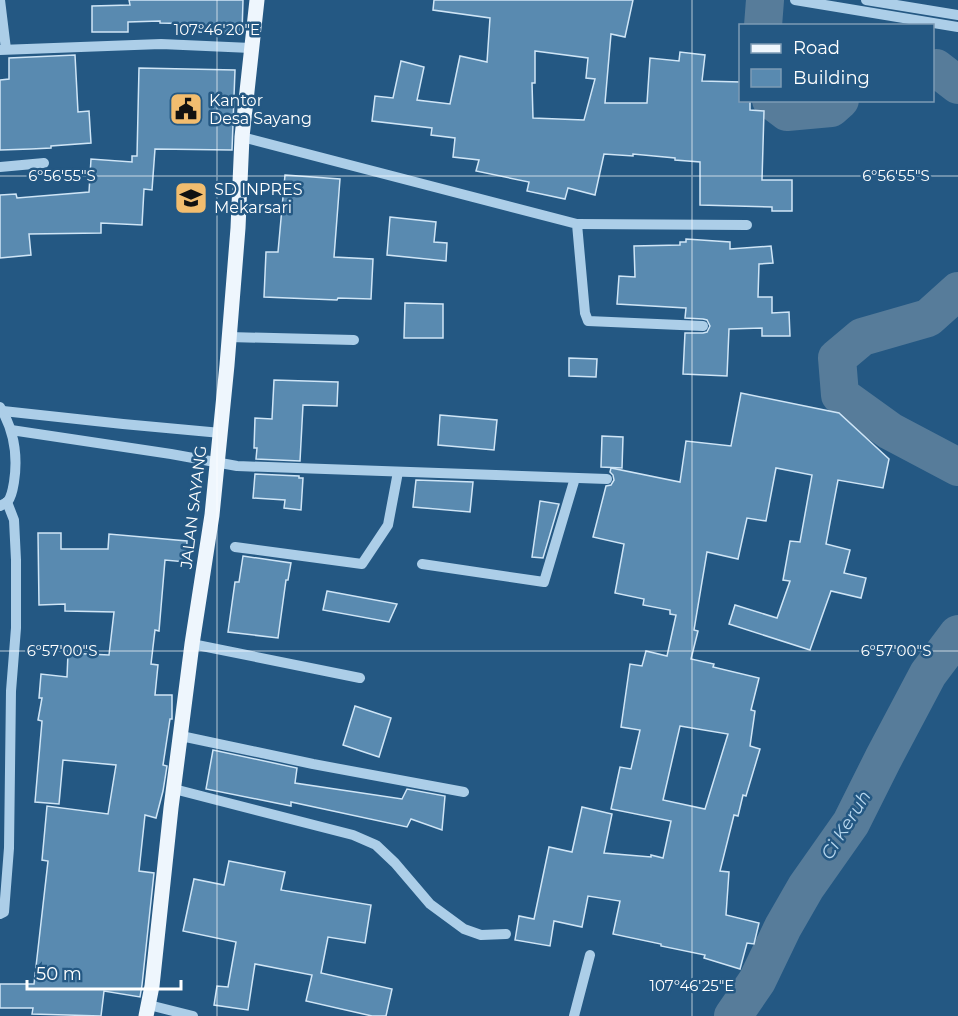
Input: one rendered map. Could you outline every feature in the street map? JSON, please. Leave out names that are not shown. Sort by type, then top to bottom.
[{"type":"main road","name":"JALAN SAYANG","points":[[147,1011],[192,644],[212,515],[230,337],[242,137],[257,0]]},
{"type":"street","points":[[0,0],[3,50],[161,44],[251,48]]},
{"type":"street","points":[[795,0],[958,27]]},
{"type":"street","points":[[866,0],[958,15]]},
{"type":"street","points":[[242,137],[577,224],[747,225]]},
{"type":"street","points":[[0,167],[44,163]]},
{"type":"street","points":[[577,224],[585,313],[588,321],[703,326]]},
{"type":"street","points":[[230,337],[354,340]]},
{"type":"street","points":[[1,409],[220,433]]},
{"type":"street","points":[[0,914],[4,912],[9,848],[11,691],[16,628],[14,520],[4,504],[12,493],[15,464],[14,444],[1,409]]},
{"type":"street","points":[[9,426],[237,466],[607,478]]},
{"type":"street","points":[[235,547],[362,564],[388,525],[398,472]]},
{"type":"street","points":[[422,564],[544,582],[575,478]]},
{"type":"street","points":[[192,644],[360,678]]},
{"type":"street","points":[[181,736],[313,764],[464,792]]},
{"type":"street","points":[[174,789],[352,835],[376,845],[395,863],[430,904],[464,929],[481,935],[506,934]]},
{"type":"street","points":[[574,1016],[590,955]]},
{"type":"street","points":[[147,1011],[193,1016]]},
{"type":"building","points":[[129,0],[243,0],[242,34],[199,32],[199,24],[160,23],[160,21],[128,22],[128,32],[92,32],[92,6],[130,5]]},
{"type":"building","points":[[434,0],[633,0],[625,37],[611,34],[605,103],[647,103],[650,58],[679,61],[680,52],[705,55],[702,81],[739,82],[739,102],[750,102],[750,110],[764,111],[762,180],[792,180],[792,211],[772,211],[772,207],[700,205],[700,162],[633,154],[633,156],[604,154],[595,195],[568,188],[565,199],[527,191],[529,182],[476,171],[479,160],[453,157],[455,138],[431,135],[432,128],[372,121],[375,96],[393,98],[401,61],[424,67],[417,100],[450,104],[460,56],[487,62],[490,18],[433,10]],"holes":[[[535,51],[588,58],[586,78],[595,79],[584,120],[533,118],[532,83],[535,83]]]},
{"type":"building","points":[[75,55],[78,112],[89,111],[91,143],[51,146],[51,148],[0,150],[0,80],[9,79],[9,58]]},
{"type":"building","points":[[139,68],[235,70],[232,150],[155,149],[152,190],[144,189],[142,225],[101,223],[101,233],[29,234],[31,255],[0,258],[0,195],[16,194],[17,198],[89,192],[91,159],[132,162],[132,156],[137,156]]},
{"type":"building","points":[[285,175],[340,179],[334,257],[373,259],[371,299],[264,297],[266,252],[278,252]]},
{"type":"building","points":[[390,217],[436,222],[434,242],[447,243],[446,261],[387,255]]},
{"type":"building","points":[[686,239],[730,242],[730,249],[771,246],[773,263],[759,264],[758,297],[772,297],[772,313],[789,312],[790,336],[762,336],[762,328],[729,329],[727,376],[683,374],[685,333],[707,332],[710,326],[707,320],[685,318],[686,308],[617,304],[619,276],[635,277],[634,246],[680,245],[680,242],[686,242]]},
{"type":"building","points":[[405,303],[443,304],[443,338],[404,338]]},
{"type":"building","points":[[569,358],[597,359],[596,377],[569,376]]},
{"type":"building","points":[[274,380],[338,382],[337,406],[303,405],[300,461],[256,459],[255,418],[272,419]]},
{"type":"building","points":[[741,393],[839,413],[889,459],[883,488],[838,480],[826,544],[850,550],[844,573],[866,578],[861,598],[831,591],[810,650],[729,624],[735,605],[777,618],[790,581],[783,580],[790,541],[800,542],[812,475],[776,468],[766,521],[747,518],[738,559],[707,552],[694,630],[698,631],[691,659],[759,678],[751,710],[755,711],[750,746],[760,749],[746,796],[743,795],[738,816],[734,815],[720,871],[729,872],[726,915],[759,923],[754,944],[747,943],[740,969],[704,958],[705,955],[613,934],[620,901],[588,896],[582,927],[554,921],[550,946],[515,940],[519,916],[534,919],[549,847],[572,852],[582,807],[612,814],[604,853],[651,857],[651,855],[663,858],[671,821],[611,809],[620,767],[631,769],[640,730],[621,727],[630,664],[642,666],[646,651],[667,656],[676,615],[670,614],[670,610],[643,605],[644,599],[615,593],[624,544],[593,537],[606,486],[611,485],[614,480],[610,472],[611,468],[680,482],[686,441],[731,446]],"holes":[[[680,726],[728,734],[705,809],[663,800]]]},
{"type":"building","points":[[440,415],[497,420],[494,450],[438,445]]},
{"type":"building","points":[[602,436],[623,437],[622,468],[601,467]]},
{"type":"building","points":[[255,474],[303,478],[301,510],[284,508],[285,500],[253,498]]},
{"type":"building","points":[[416,480],[473,482],[470,512],[413,507]]},
{"type":"building","points":[[540,501],[559,504],[543,558],[532,557]]},
{"type":"building","points":[[38,533],[61,533],[61,549],[108,549],[109,534],[187,541],[186,562],[165,560],[159,631],[155,630],[151,664],[158,665],[155,695],[172,695],[172,719],[170,719],[163,765],[167,766],[163,791],[156,818],[145,815],[139,871],[154,873],[140,997],[104,991],[101,1016],[32,1014],[33,1008],[0,1008],[0,984],[34,984],[48,861],[42,860],[47,806],[108,814],[116,765],[63,760],[59,804],[35,802],[42,721],[38,720],[42,698],[39,698],[41,674],[67,677],[68,653],[109,655],[114,612],[65,611],[65,604],[39,605]]},
{"type":"building","points":[[243,556],[291,563],[288,580],[286,580],[278,638],[228,632],[235,582],[239,582]]},
{"type":"building","points":[[327,591],[397,604],[389,622],[323,610]]},
{"type":"building","points":[[355,706],[391,718],[379,757],[343,745]]},
{"type":"building","points":[[213,750],[297,768],[295,783],[402,799],[407,789],[445,796],[442,830],[411,819],[407,827],[291,802],[291,806],[206,789]]},
{"type":"building","points":[[229,861],[285,872],[281,890],[371,905],[365,943],[328,937],[321,973],[392,989],[386,1016],[372,1016],[306,1001],[312,975],[255,964],[248,1010],[214,1005],[217,986],[228,987],[236,942],[183,931],[194,879],[224,885]]},
{"type":"waterway","name":"Ci Keruh","points":[[763,24],[765,0]]},
{"type":"waterway","name":"Ci Keruh","points":[[934,68],[958,85]]},
{"type":"waterway","name":"Ci Keruh","points":[[774,102],[787,112],[831,108],[838,102]]},
{"type":"waterway","name":"Ci Keruh","points":[[958,291],[928,318],[862,337],[837,358],[840,395],[890,431],[958,467]]},
{"type":"waterway","name":"Ci Keruh","points":[[733,1016],[757,981],[783,927],[806,887],[851,823],[928,674],[958,634]]},
{"type":"place","name":"Kantor Desa Sayang","points":[[186,109]]},
{"type":"place","name":"SD INPRES Mekarsari","points":[[191,198]]}]
